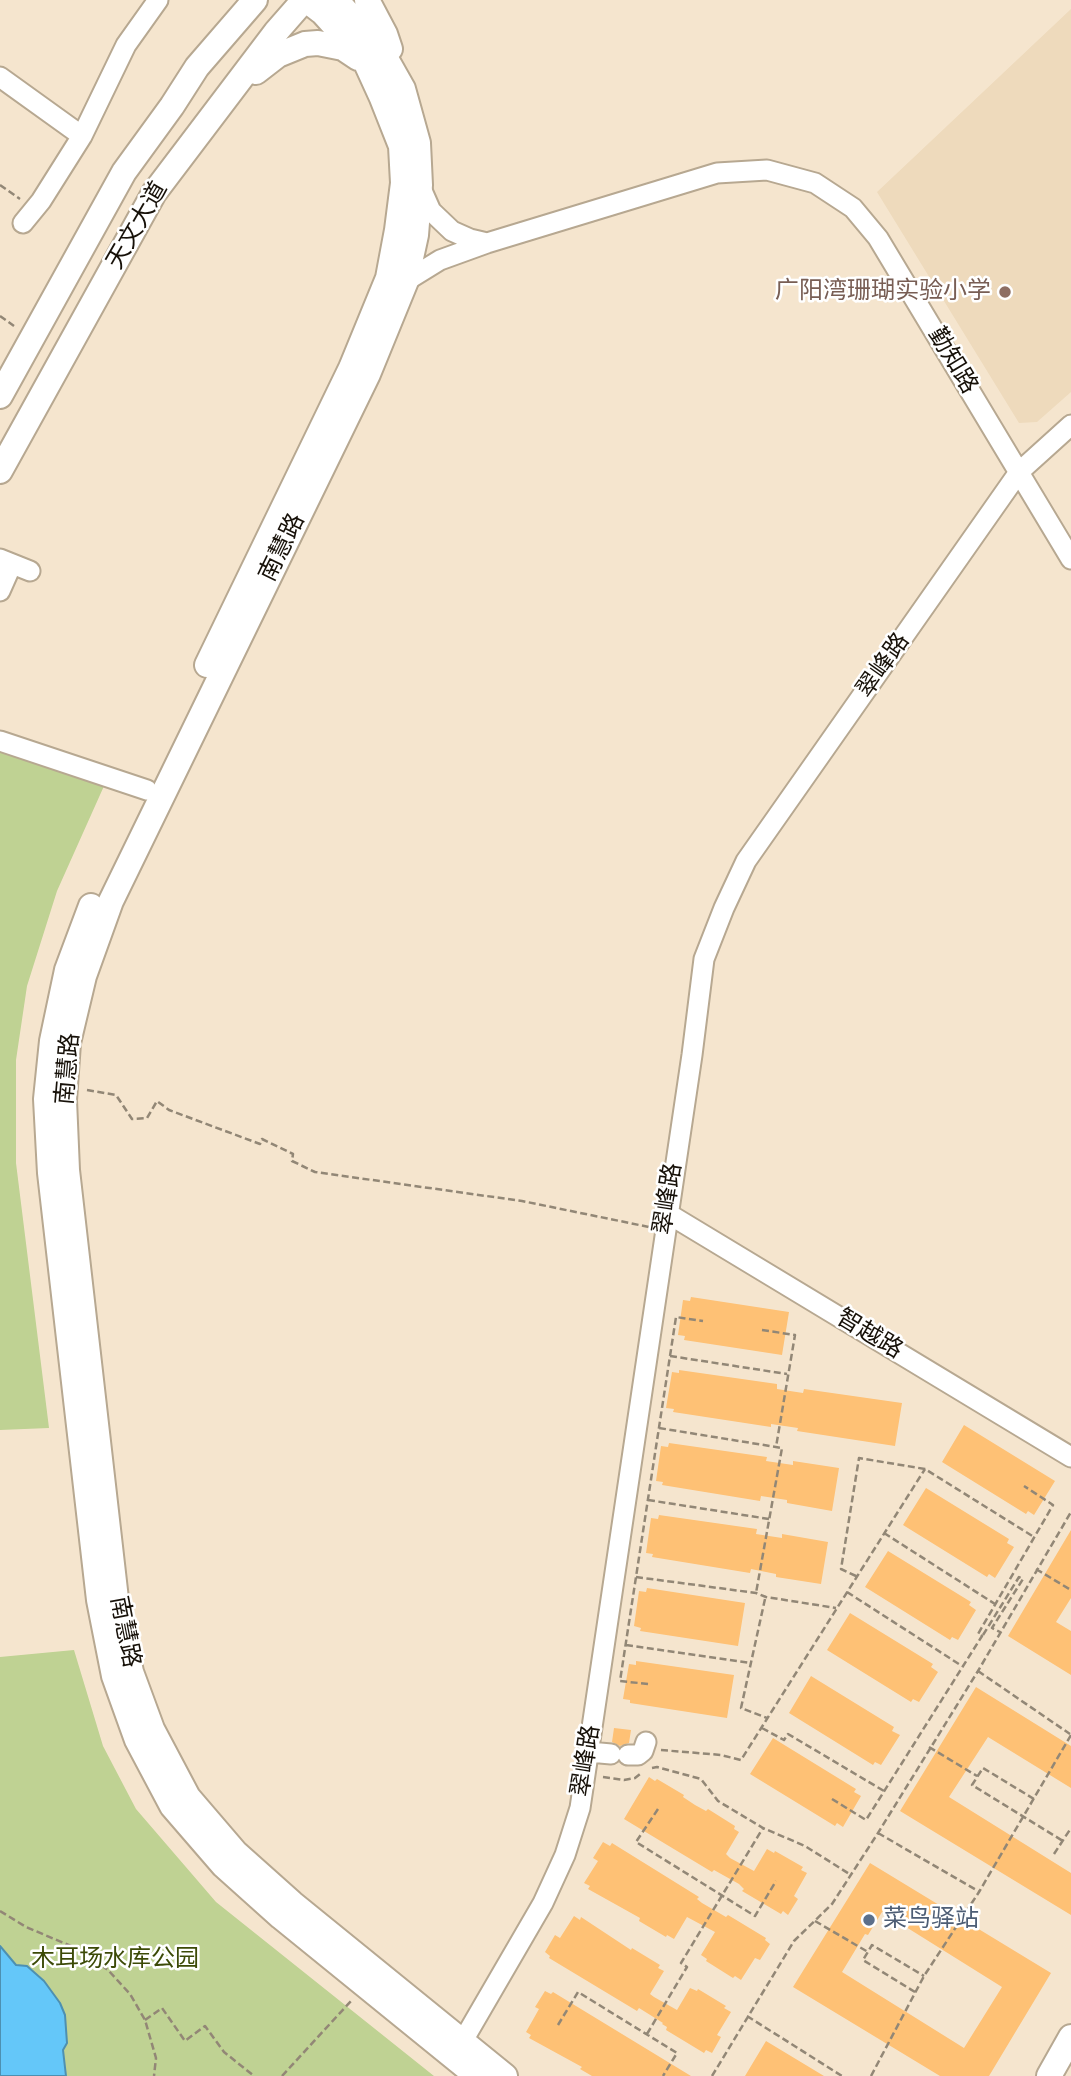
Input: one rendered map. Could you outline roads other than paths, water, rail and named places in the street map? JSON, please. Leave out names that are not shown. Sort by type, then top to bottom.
[{"type":"main road","points":[[197,67],[225,15],[228,0]]},
{"type":"main road","name":"天文大道","points":[[0,396],[124,172],[197,67],[255,0]]},
{"type":"main road","name":"天文大道","points":[[0,471],[154,193],[280,26],[305,0]]},
{"type":"main road","name":"南慧路","points":[[305,0],[323,13],[366,63],[401,146],[403,183],[388,278],[351,368],[96,893],[67,970],[52,1041],[46,1099],[50,1172],[99,1600],[114,1676],[137,1740],[172,1806],[223,1865],[281,1917],[458,2049],[505,2076]]},
{"type":"main road","name":"南慧路","points":[[336,0],[381,50],[403,89],[418,143],[420,185],[416,235],[406,281],[368,374],[111,901],[84,976],[68,1043],[64,1100],[67,1170],[117,1599],[131,1672],[152,1729],[188,1797],[236,1853],[458,2049],[477,2076]]},
{"type":"main road","points":[[367,0],[385,34],[403,89]]},
{"type":"main road","points":[[228,94],[278,55],[305,44],[318,43],[343,48],[366,63]]},
{"type":"main road","points":[[172,106],[193,91],[202,94],[207,107],[203,127]]},
{"type":"main road","points":[[1049,2076],[1071,2037]]},
{"type":"street","points":[[27,218],[82,136],[126,45],[158,0]]},
{"type":"street","points":[[0,77],[82,136]]},
{"type":"street","name":"勤知路","points":[[406,281],[440,260],[487,243],[717,173],[767,170],[815,183],[853,208],[878,238],[1071,559]]},
{"type":"street","points":[[420,185],[430,211],[452,231],[487,243]]},
{"type":"street","name":"翠峰路","points":[[458,2049],[543,1903],[565,1855],[580,1808],[704,959],[746,861],[1018,472],[1071,425]]},
{"type":"street","points":[[0,591],[14,565]]},
{"type":"street","points":[[0,741],[146,790]]},
{"type":"street","name":"智越路","points":[[666,1221],[1071,1457]]},
{"type":"street","points":[[589,1752],[638,1755],[643,1751],[646,1742]]},
{"type":"water","points":[[0,1946],[16,1965],[27,1966],[44,1981],[60,2003],[65,2015],[67,2043],[63,2050],[66,2076],[0,2076]]},
{"type":"place","name":"广阳湾珊瑚实验小学","points":[[1005,292]]},
{"type":"place","name":"菜鸟驿站","points":[[869,1920]]},
{"type":"park label","name":"木耳场水库公园","points":[[115,1960]]}]
